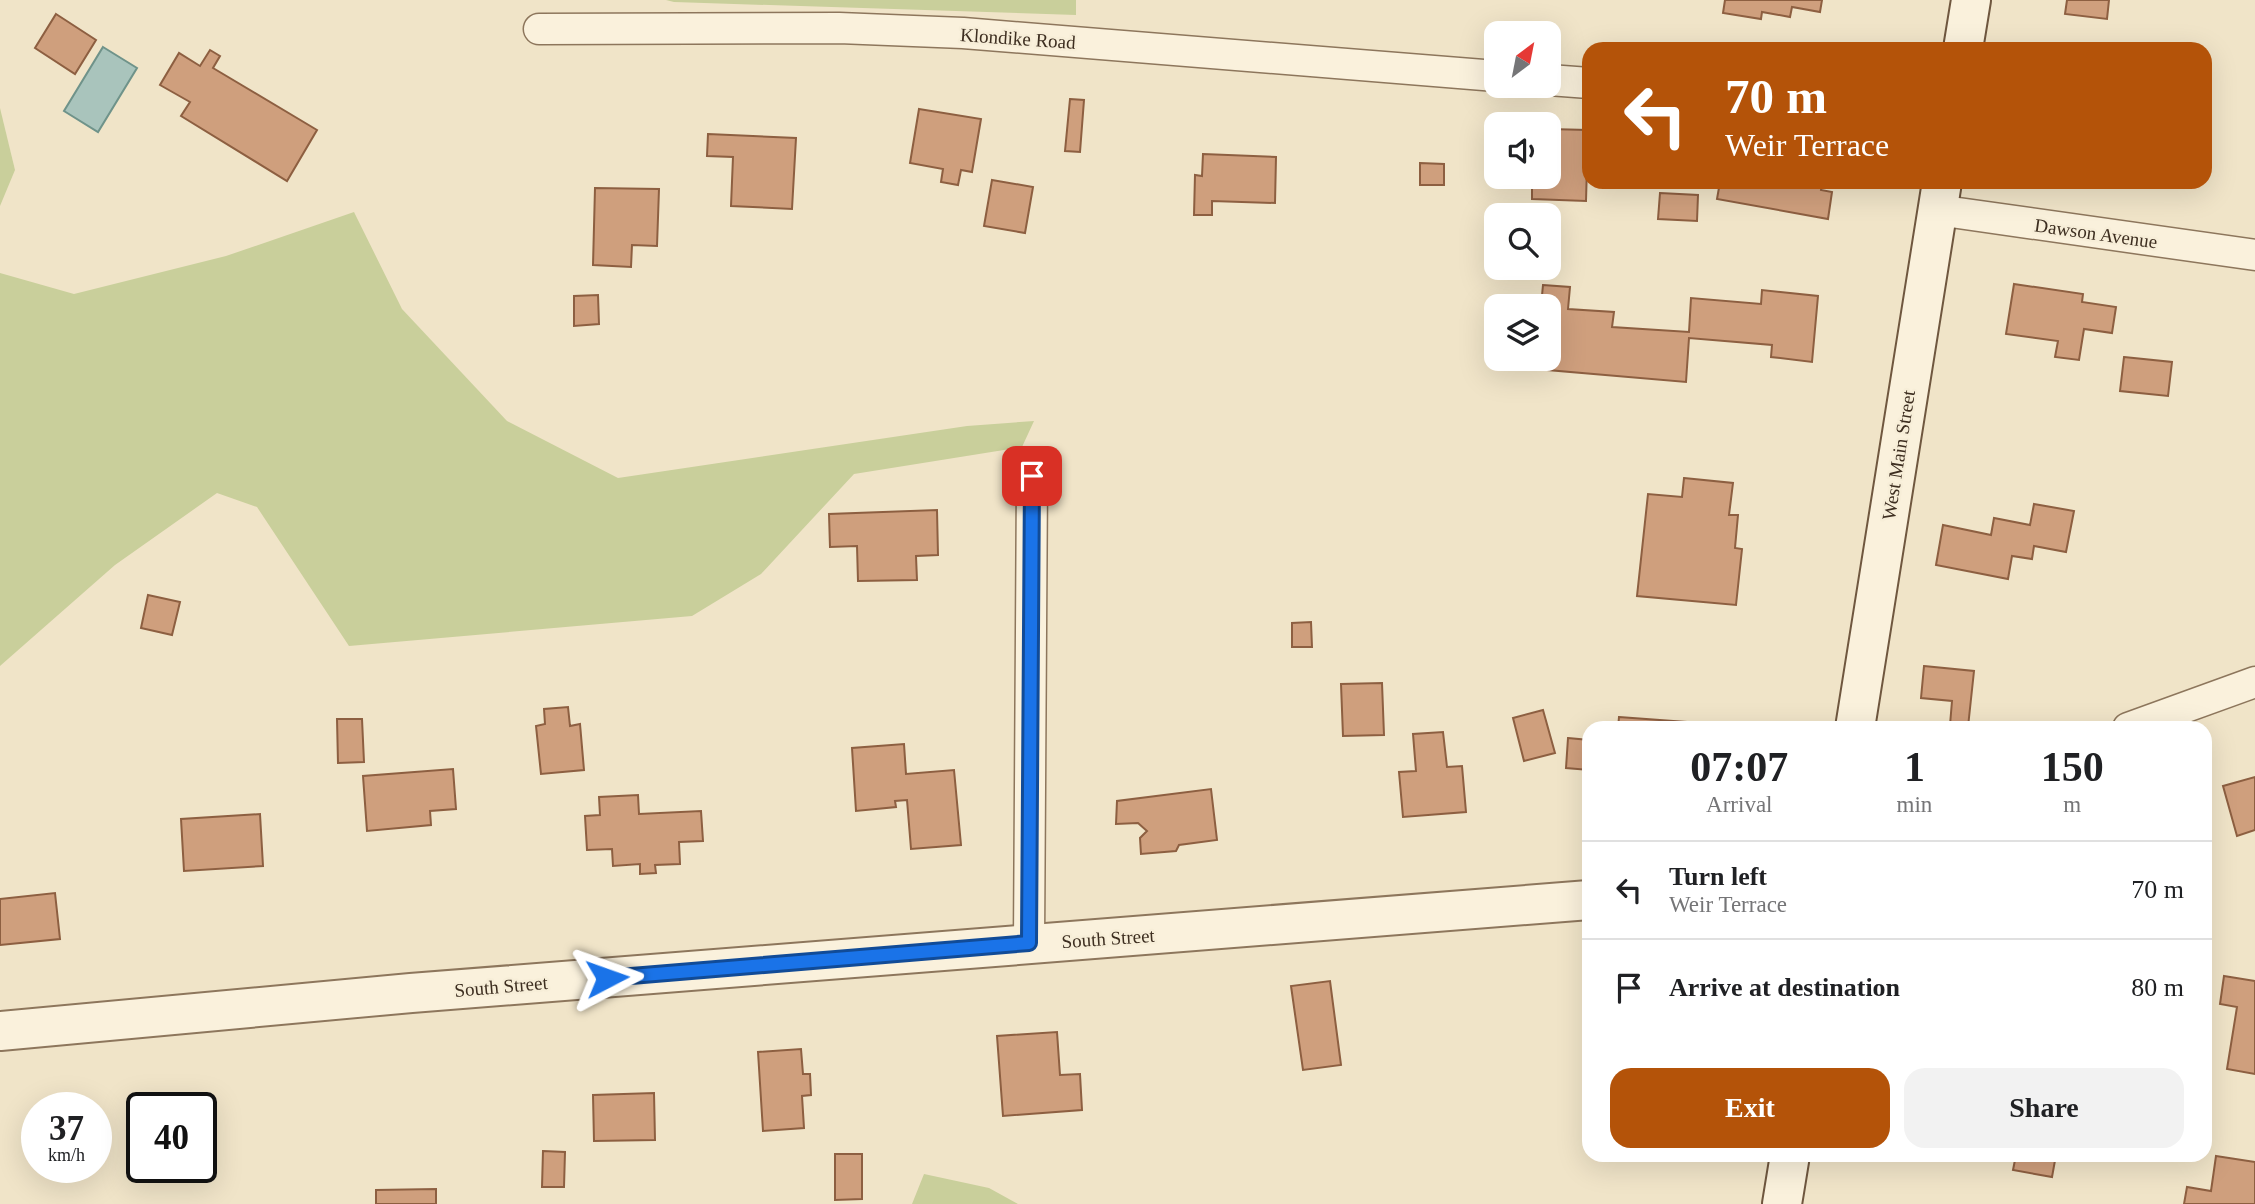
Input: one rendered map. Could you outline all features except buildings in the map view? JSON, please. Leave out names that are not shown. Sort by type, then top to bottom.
[{"type":"street","points":[[1964,42],[1971,0]]},
{"type":"street","name":"Klondike Road","points":[[539,29],[839,28],[949,32],[1484,75]]},
{"type":"street","points":[[1561,81],[1582,82]]},
{"type":"street","name":"Dawson Avenue","points":[[1940,196],[2255,255]]},
{"type":"street","name":"West Main Street","points":[[1856,721],[1940,196]]},
{"type":"street","points":[[1029,943],[1032,476]]},
{"type":"street","points":[[2147,721],[2255,682]]},
{"type":"street","name":"South Street","points":[[0,1031],[398,994],[1582,901]]},
{"type":"street","points":[[1782,1204],[1789,1162]]},
{"type":"green space","points":[[666,0],[1076,0],[1076,15],[674,2]]},
{"type":"green space","points":[[0,108],[15,170],[0,206]]},
{"type":"green space","points":[[354,212],[402,309],[507,421],[618,478],[967,426],[1034,421],[1022,447],[854,474],[761,574],[692,616],[349,646],[257,507],[217,493],[115,565],[0,666],[0,273],[74,294],[226,256]]},
{"type":"green space","points":[[924,1174],[989,1188],[1018,1204],[912,1204]]},
{"type":"water","points":[[103,47],[137,68],[98,132],[64,111]]},
{"type":"route","points":[[607,978],[1029,943],[1032,476]]}]
